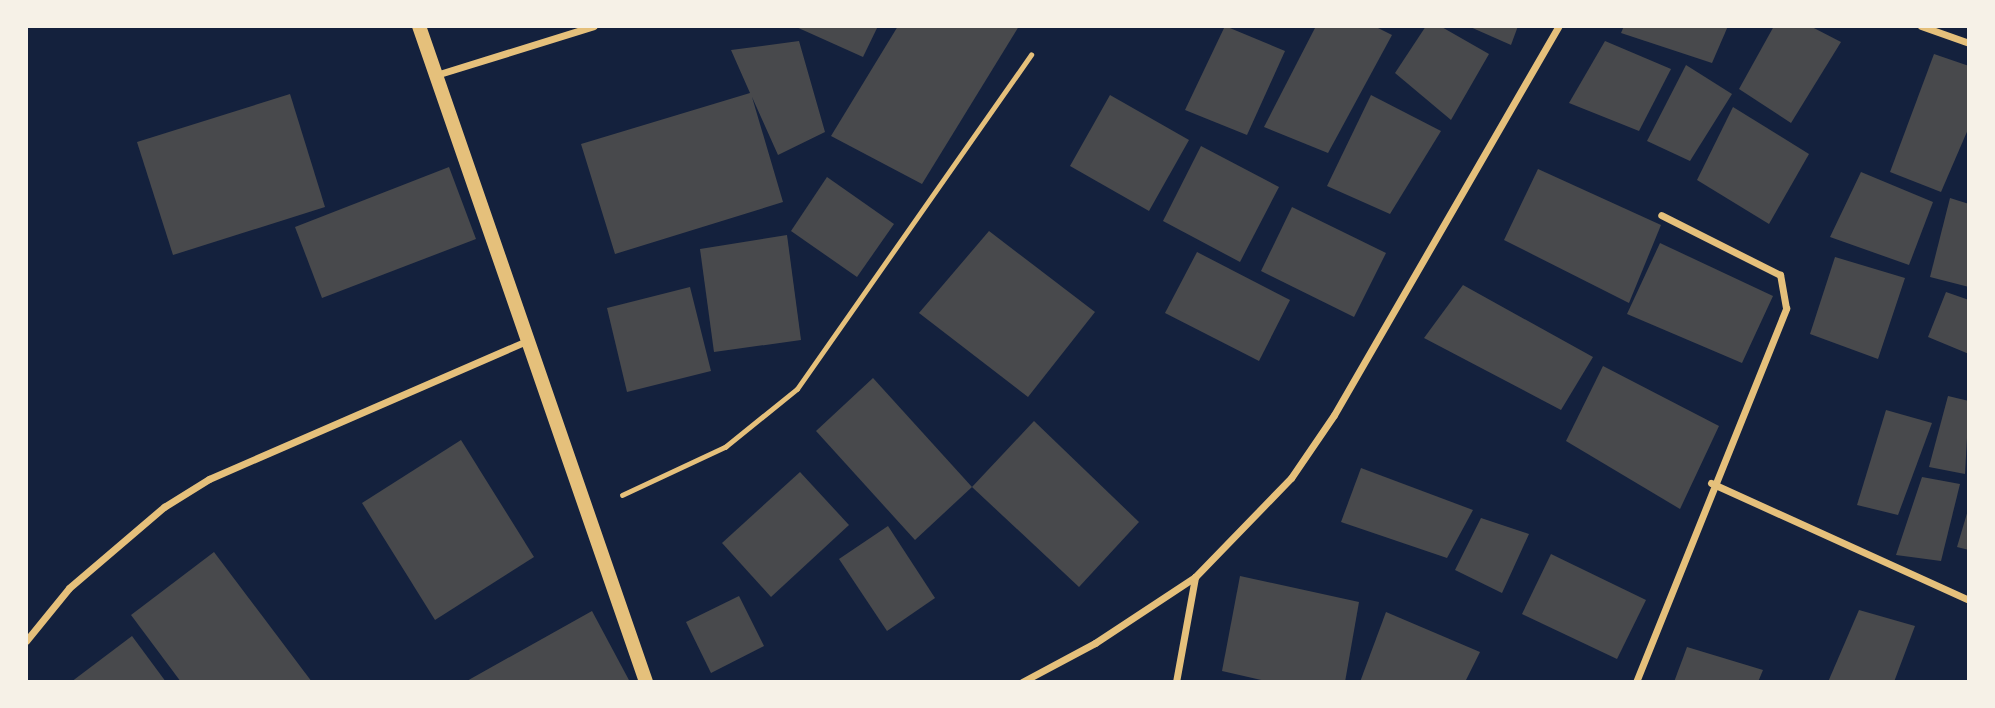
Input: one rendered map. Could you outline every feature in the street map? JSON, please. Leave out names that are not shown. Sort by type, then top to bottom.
[{"type":"main road","points":[[419,26],[590,510],[646,682]]},
{"type":"street","points":[[436,75],[594,26]]},
{"type":"street","points":[[1022,682],[1096,643],[1195,577],[1250,526],[1334,415],[1559,26]]},
{"type":"street","points":[[1922,26],[1969,43]]},
{"type":"street","points":[[1636,682],[1712,483],[1776,334],[1787,288],[1780,275],[1661,215]]},
{"type":"street","points":[[26,642],[69,588],[164,507],[209,479],[530,340]]},
{"type":"street","points":[[1712,483],[1969,600]]},
{"type":"street","points":[[1176,682],[1195,577]]},
{"type":"path","points":[[590,510],[725,447],[797,389],[1031,55]]},
{"type":"building","points":[[794,26],[878,26],[863,57]]},
{"type":"building","points":[[898,26],[1019,26],[922,184],[831,136]]},
{"type":"building","points":[[1225,26],[1285,51],[1247,135],[1185,110]]},
{"type":"building","points":[[1316,26],[1374,26],[1392,35],[1328,153],[1264,127]]},
{"type":"building","points":[[1426,26],[1440,26],[1489,54],[1451,120],[1395,73]]},
{"type":"building","points":[[1468,26],[1518,26],[1511,45]]},
{"type":"building","points":[[1624,26],[1728,26],[1712,63],[1621,33]]},
{"type":"building","points":[[1774,26],[1810,26],[1841,42],[1791,123],[1739,89]]},
{"type":"building","points":[[799,41],[825,132],[778,155],[752,97],[783,202],[615,254],[581,144],[750,93],[731,50]]},
{"type":"building","points":[[1605,41],[1671,69],[1639,131],[1569,103]]},
{"type":"building","points":[[1934,54],[1969,66],[1969,127],[1941,192],[1890,172]]},
{"type":"building","points":[[1686,65],[1732,94],[1690,161],[1647,141]]},
{"type":"building","points":[[290,94],[325,207],[173,255],[137,142]]},
{"type":"building","points":[[1110,95],[1189,140],[1149,211],[1070,166]]},
{"type":"building","points":[[1371,95],[1441,131],[1390,214],[1327,186]]},
{"type":"building","points":[[1733,107],[1809,154],[1769,224],[1697,180]]},
{"type":"building","points":[[1201,146],[1279,187],[1240,262],[1163,221]]},
{"type":"building","points":[[449,167],[476,239],[322,298],[295,227]]},
{"type":"building","points":[[1538,169],[1661,225],[1629,303],[1504,240]]},
{"type":"building","points":[[1861,172],[1933,202],[1909,265],[1830,237]]},
{"type":"building","points":[[827,177],[894,224],[857,277],[791,231]]},
{"type":"building","points":[[1950,198],[1969,204],[1969,287],[1930,277]]},
{"type":"building","points":[[1292,207],[1386,253],[1354,317],[1261,271]]},
{"type":"building","points":[[989,231],[1095,312],[1028,397],[919,313]]},
{"type":"building","points":[[787,235],[801,340],[714,352],[700,249]]},
{"type":"building","points":[[1660,243],[1773,296],[1742,363],[1627,314]]},
{"type":"building","points":[[1197,252],[1290,300],[1259,361],[1165,313]]},
{"type":"building","points":[[1835,257],[1905,278],[1878,359],[1810,334]]},
{"type":"building","points":[[1463,285],[1593,357],[1561,410],[1424,338]]},
{"type":"building","points":[[690,287],[711,371],[627,392],[607,308]]},
{"type":"building","points":[[1946,292],[1969,300],[1969,354],[1928,337]]},
{"type":"building","points":[[1603,366],[1719,426],[1680,509],[1566,441]]},
{"type":"building","points":[[873,378],[972,487],[915,540],[816,431]]},
{"type":"building","points":[[1948,396],[1969,401],[1965,474],[1929,467]]},
{"type":"building","points":[[1886,410],[1932,423],[1898,515],[1857,505]]},
{"type":"building","points":[[1034,421],[1139,522],[1079,587],[972,487]]},
{"type":"building","points":[[461,440],[534,557],[435,620],[362,503]]},
{"type":"building","points":[[1361,468],[1473,510],[1447,558],[1341,522]]},
{"type":"building","points":[[800,472],[849,525],[771,597],[722,543]]},
{"type":"building","points":[[1922,477],[1960,484],[1941,561],[1896,555]]},
{"type":"building","points":[[1969,510],[1969,550],[1957,547]]},
{"type":"building","points":[[1481,518],[1529,534],[1502,593],[1455,570]]},
{"type":"building","points":[[888,526],[935,598],[887,631],[839,559]]},
{"type":"building","points":[[214,552],[312,682],[181,682],[131,615]]},
{"type":"building","points":[[1551,554],[1646,600],[1617,659],[1522,614]]},
{"type":"building","points":[[1240,576],[1359,602],[1345,682],[1270,682],[1222,671]]},
{"type":"building","points":[[739,596],[764,646],[711,673],[686,622]]},
{"type":"building","points":[[1859,610],[1915,626],[1894,682],[1828,682]]},
{"type":"building","points":[[592,611],[630,682],[465,682]]},
{"type":"building","points":[[1386,612],[1480,652],[1465,682],[1360,682]]},
{"type":"building","points":[[132,636],[166,682],[71,682]]},
{"type":"building","points":[[1687,647],[1763,670],[1758,682],[1674,682]]}]
